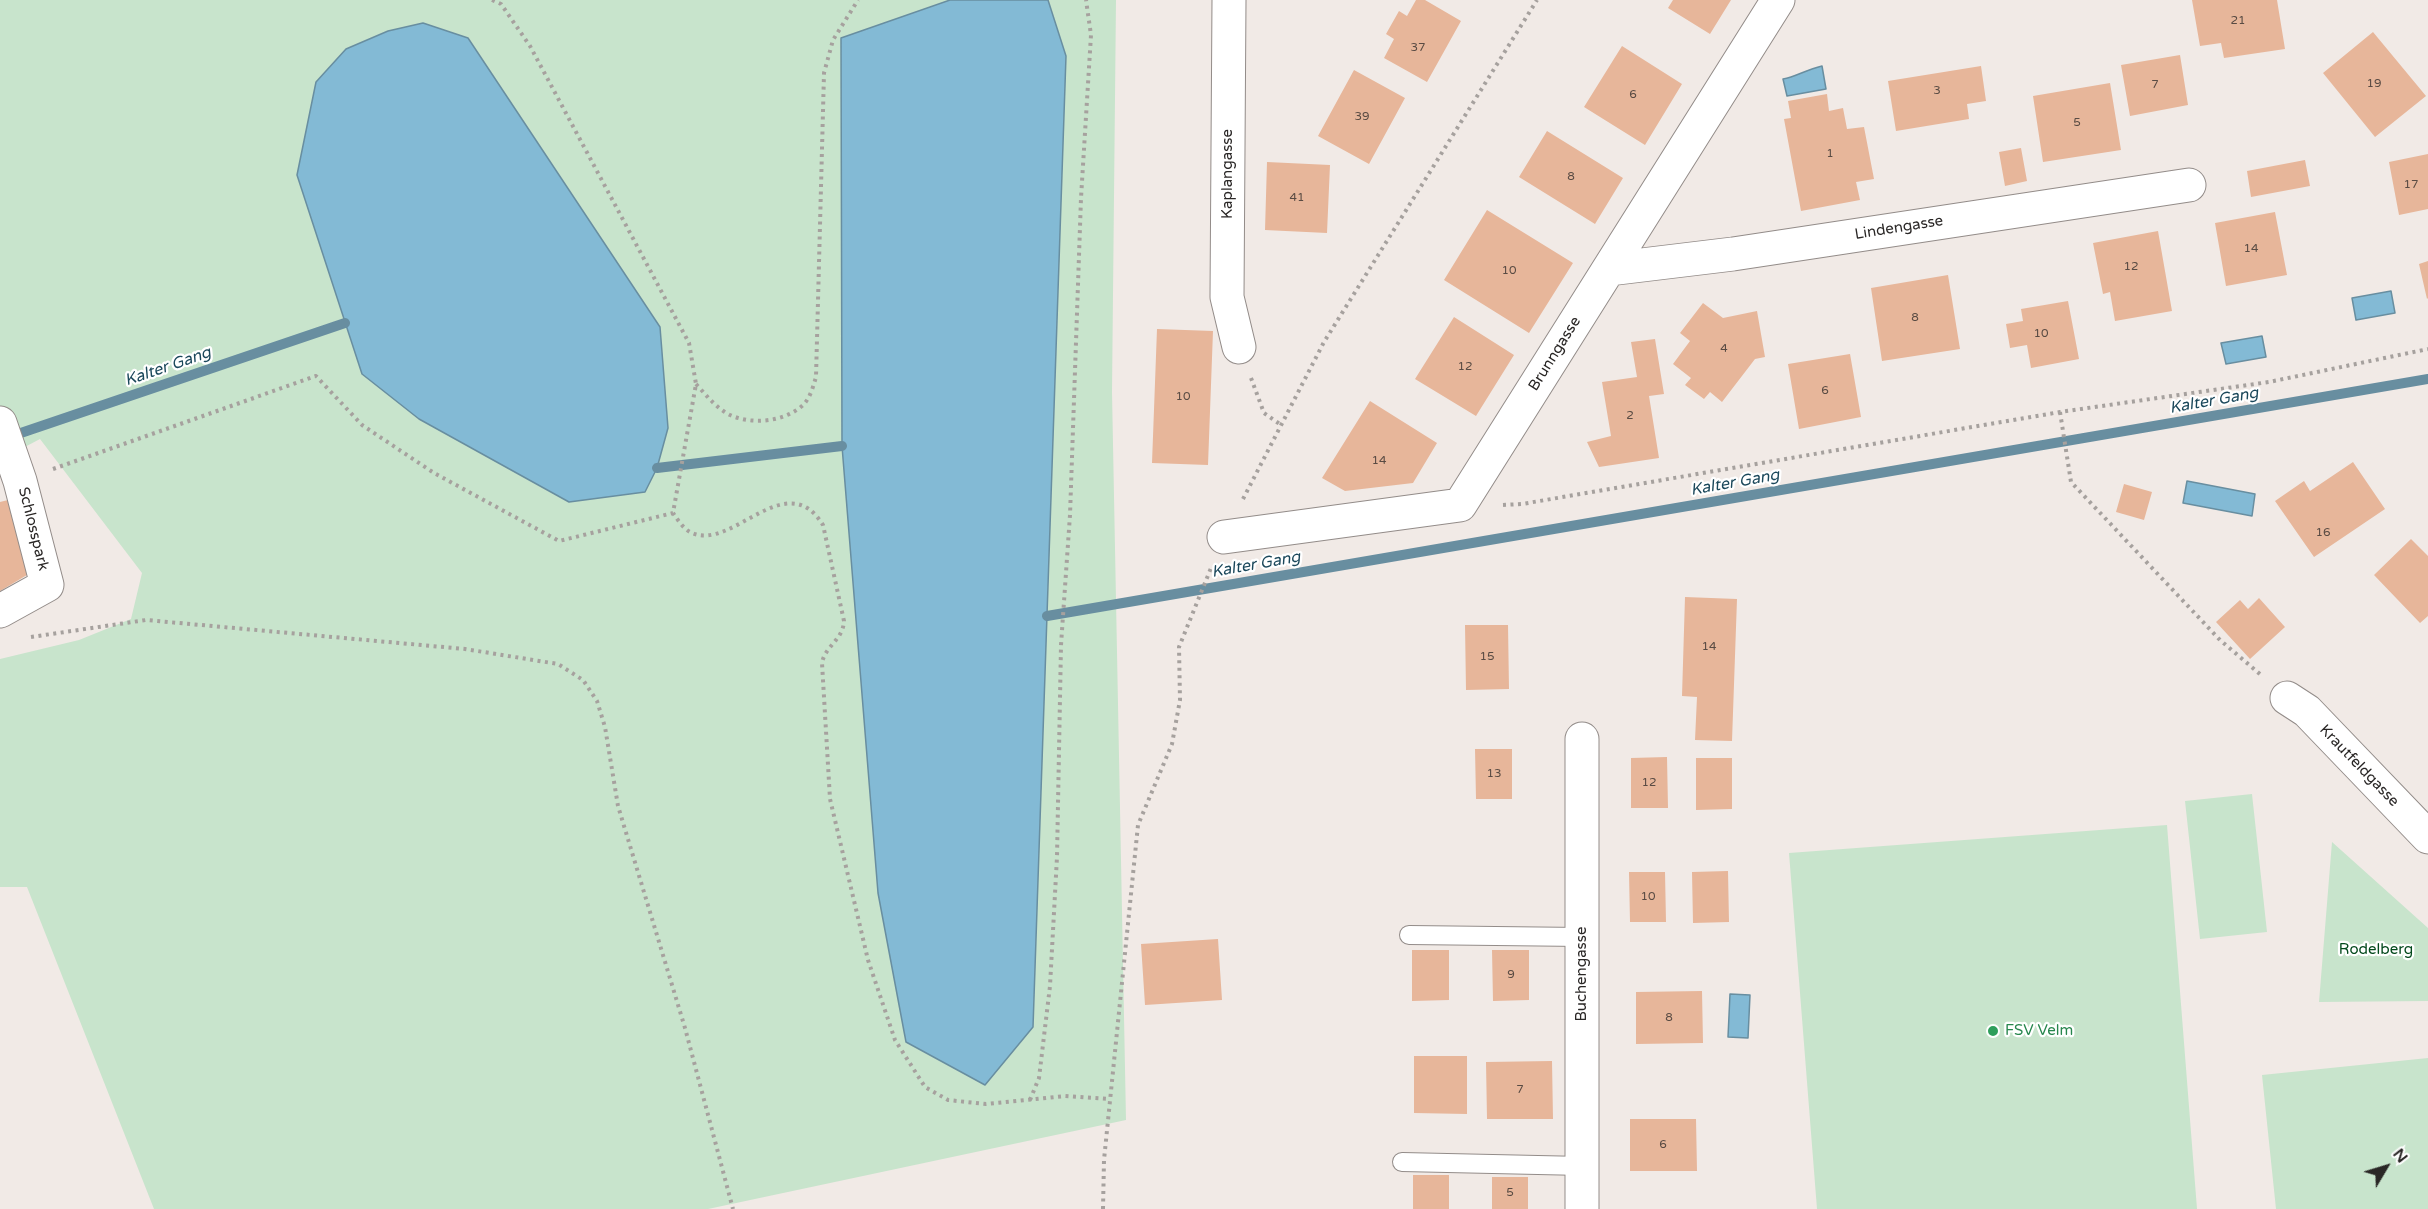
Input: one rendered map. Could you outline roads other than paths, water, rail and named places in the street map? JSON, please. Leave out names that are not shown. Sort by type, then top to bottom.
[{"type":"street","name":"Kaplangasse","points":[[1229,0],[1227,297],[1239,347]]},
{"type":"street","name":"Brunngasse","points":[[1224,537],[1460,505],[1778,0]]},
{"type":"street","name":"Lindengasse","points":[[1608,269],[1733,254],[2189,185]]},
{"type":"street","name":"Schlosspark","points":[[0,423],[17,471],[47,585],[0,611]]},
{"type":"street","name":"Krautfeldgasse","points":[[2287,698],[2307,711],[2428,837]]},
{"type":"street","name":"Buchengasse","points":[[1582,739],[1582,1209]]},
{"type":"lane","points":[[1409,935],[1582,937]]},
{"type":"lane","points":[[1402,1162],[1582,1166]]},
{"type":"water","points":[[950,0],[1048,0],[1066,56],[1033,1027],[985,1085],[906,1042],[878,893],[842,446],[841,38]]},
{"type":"water","points":[[423,23],[468,38],[660,327],[668,428],[657,468],[645,492],[569,502],[419,419],[362,374],[297,175],[316,82],[346,49],[388,31]]},
{"type":"water","points":[[1822,66],[1826,89],[1787,96],[1783,79]]},
{"type":"water","points":[[2391,291],[2395,313],[2356,320],[2352,298]]},
{"type":"water","points":[[2262,336],[2266,357],[2226,364],[2221,343]]},
{"type":"water","points":[[2187,481],[2255,494],[2252,516],[2183,503]]},
{"type":"water","points":[[1730,994],[1750,995],[1748,1038],[1728,1037]]},
{"type":"waterway","name":"Kalter Gang","points":[[9,437],[345,323]]},
{"type":"waterway","name":"Kalter Gang","points":[[1047,616],[2428,379]]},
{"type":"waterway","points":[[657,468],[842,446]]},
{"type":"place","name":"FSV Velm","points":[[1993,1031]]},
{"type":"park label","name":"Rodelberg","points":[[2376,950]]}]
